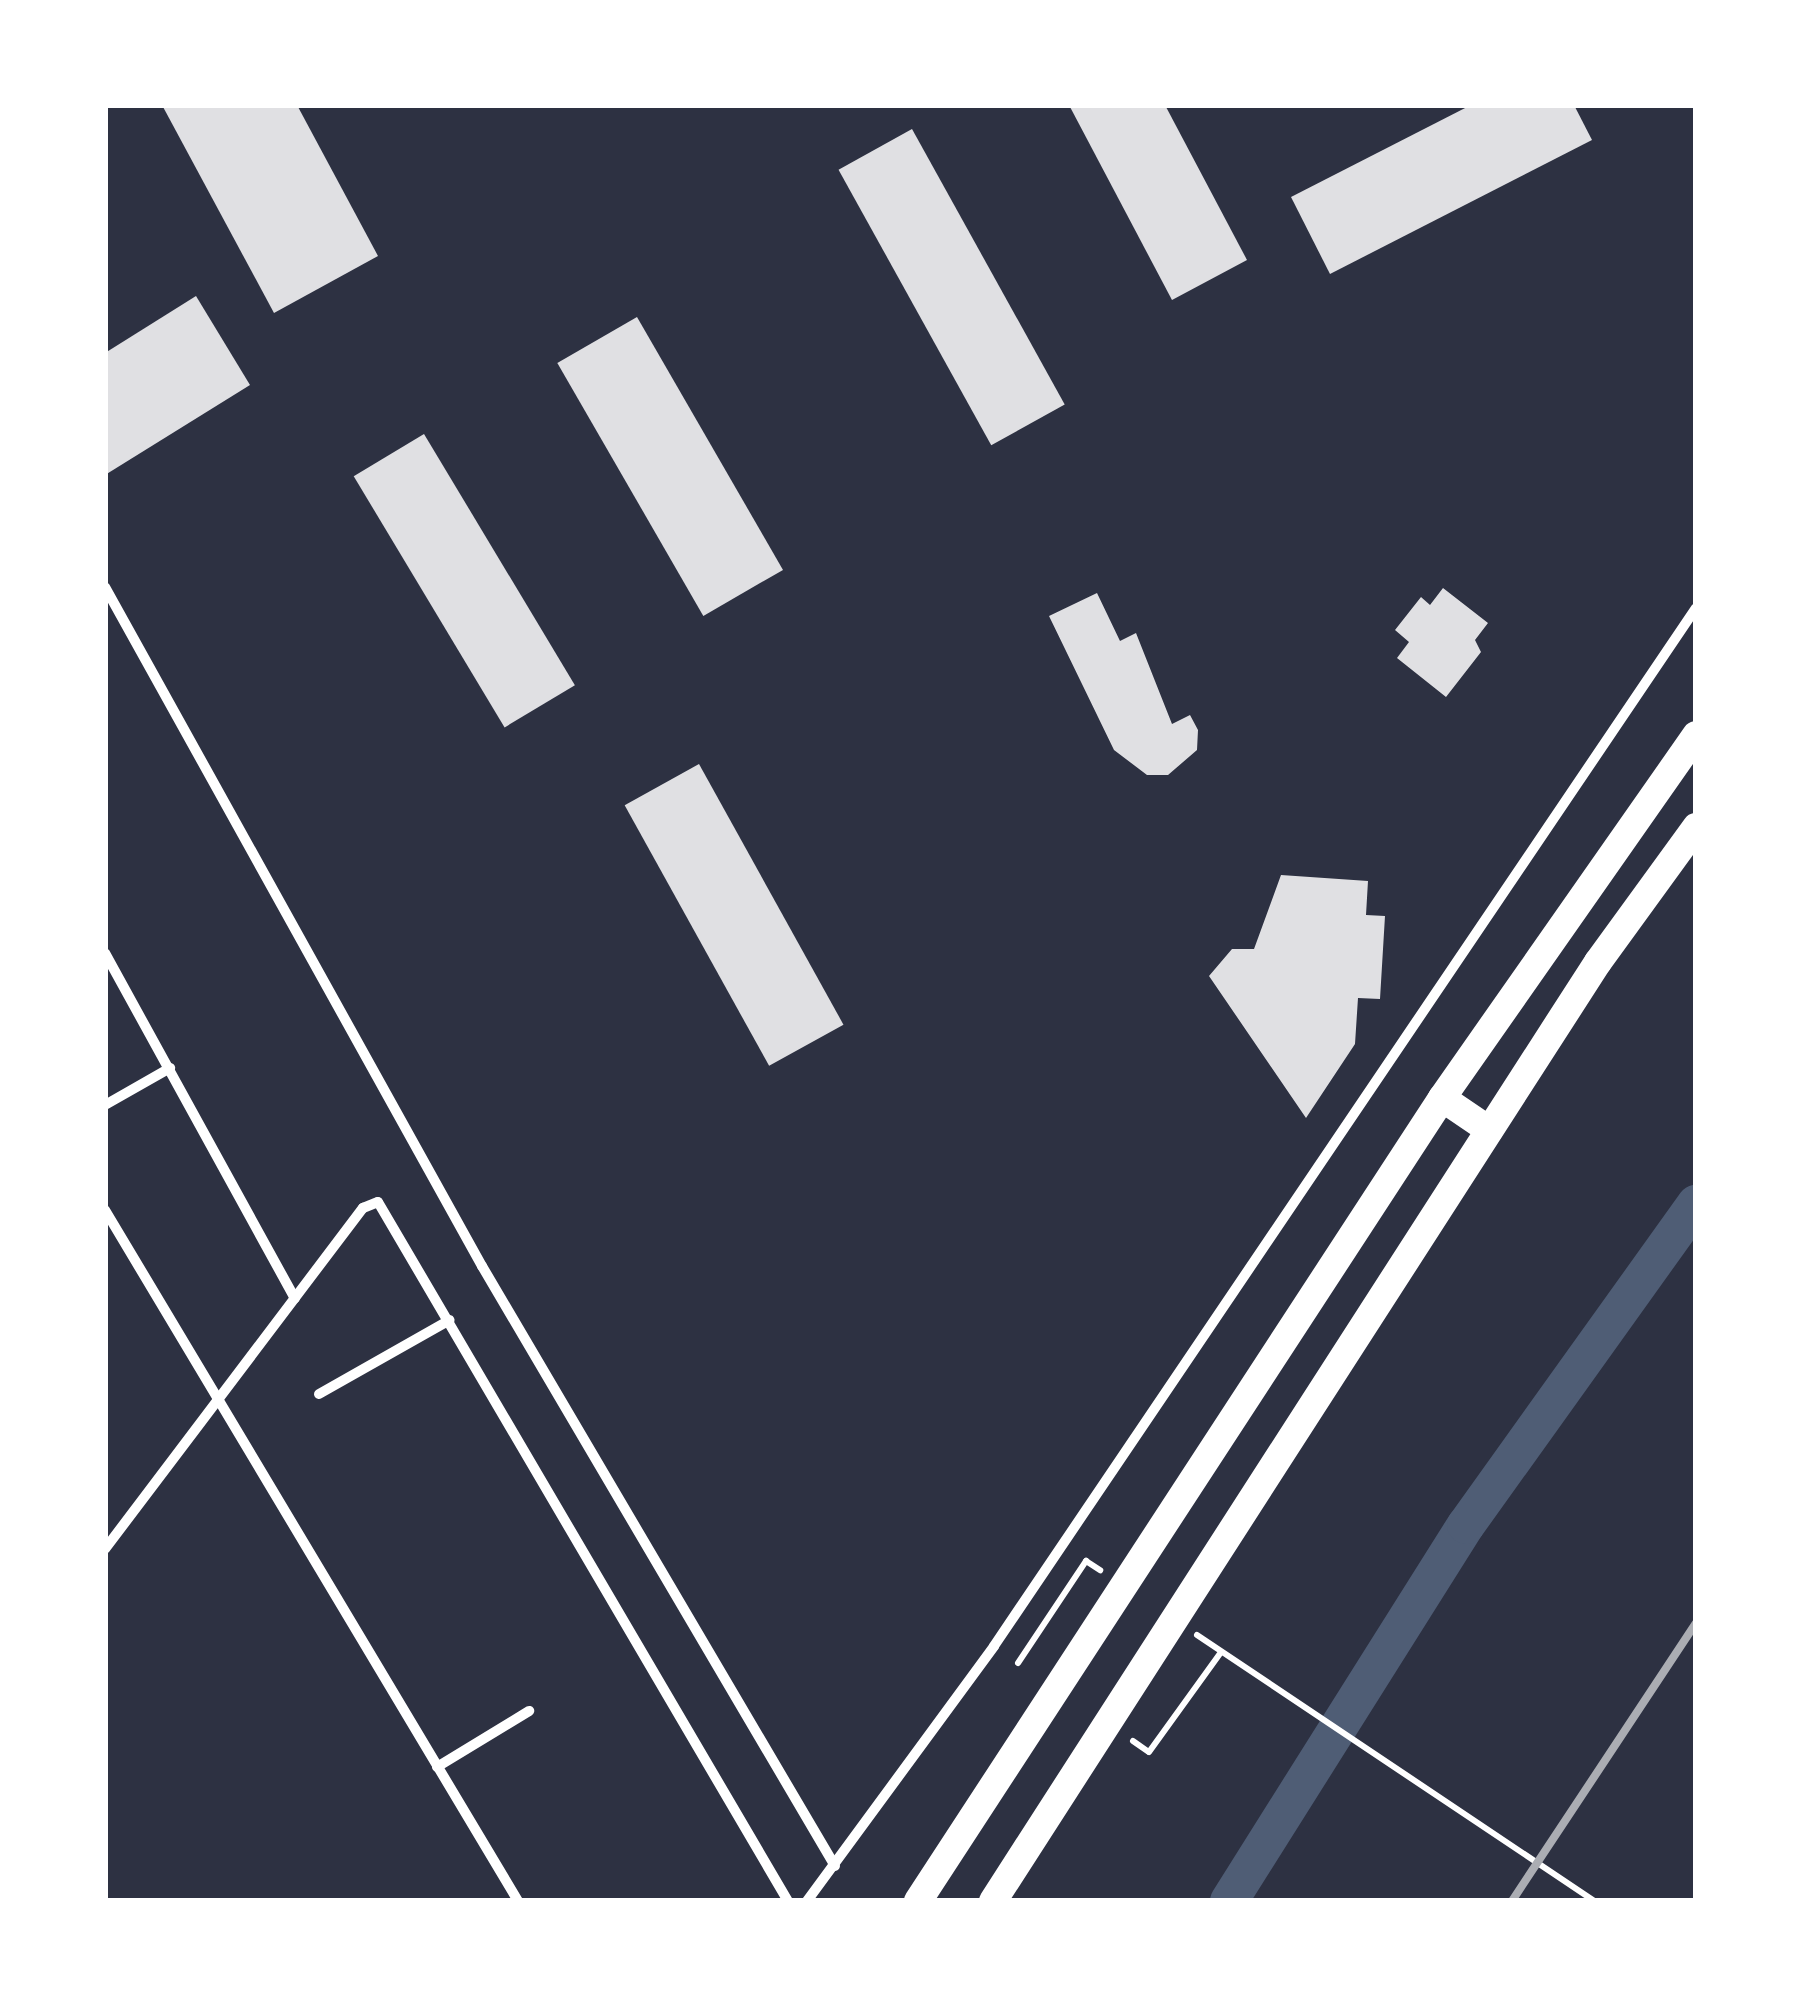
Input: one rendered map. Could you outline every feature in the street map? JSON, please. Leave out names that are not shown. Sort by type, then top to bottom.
[{"type":"highway","points":[[918,1901],[1059,1691],[1442,1098],[1696,735]]},
{"type":"highway","points":[[992,1901],[1488,1130],[1696,828]]},
{"type":"highway","points":[[1442,1098],[1488,1130]]},
{"type":"street","points":[[105,587],[482,1266],[835,1866]]},
{"type":"street","points":[[807,1901],[994,1646],[1696,608]]},
{"type":"street","points":[[105,953],[295,1298]]},
{"type":"street","points":[[105,1105],[170,1068]]},
{"type":"street","points":[[108,1544],[363,1208],[386,1207],[788,1901]]},
{"type":"street","points":[[105,1210],[216,1402],[518,1901]]},
{"type":"street","points":[[319,1394],[450,1320]]},
{"type":"street","points":[[105,1528],[108,1544]]},
{"type":"street","points":[[437,1767],[529,1711]]},
{"type":"path","points":[[1018,1663],[1086,1561],[1116,1581]]},
{"type":"path","points":[[1192,1632],[1596,1901]]},
{"type":"path","points":[[994,1646],[1059,1691]]},
{"type":"path","points":[[1148,1752],[1222,1652]]},
{"type":"building","points":[[162,105],[297,105],[378,256],[274,313]]},
{"type":"building","points":[[1069,105],[1165,105],[1247,260],[1172,300]]},
{"type":"building","points":[[1471,105],[1574,105],[1592,140],[1330,274],[1291,197]]},
{"type":"building","points":[[912,129],[1065,405],[991,445],[839,170]]},
{"type":"building","points":[[196,296],[250,385],[105,475],[105,353]]},
{"type":"building","points":[[637,317],[783,570],[703,616],[557,363]]},
{"type":"building","points":[[424,434],[575,685],[505,727],[354,476]]},
{"type":"building","points":[[1443,588],[1488,623],[1475,640],[1481,652],[1446,697],[1397,658],[1409,642],[1395,630],[1421,597],[1430,605]]},
{"type":"building","points":[[1097,593],[1120,641],[1136,633],[1172,724],[1190,715],[1198,730],[1197,750],[1168,775],[1147,775],[1114,750],[1049,616]]},
{"type":"building","points":[[699,764],[843,1025],[769,1066],[625,805]]},
{"type":"building","points":[[1281,875],[1368,881],[1366,915],[1385,916],[1380,999],[1358,998],[1355,1044],[1306,1118],[1209,976],[1232,949],[1254,949]]},
{"type":"waterway","points":[[1229,1901],[1466,1525],[1696,1204]]},
{"type":"railway","points":[[1512,1901],[1696,1623]]}]
